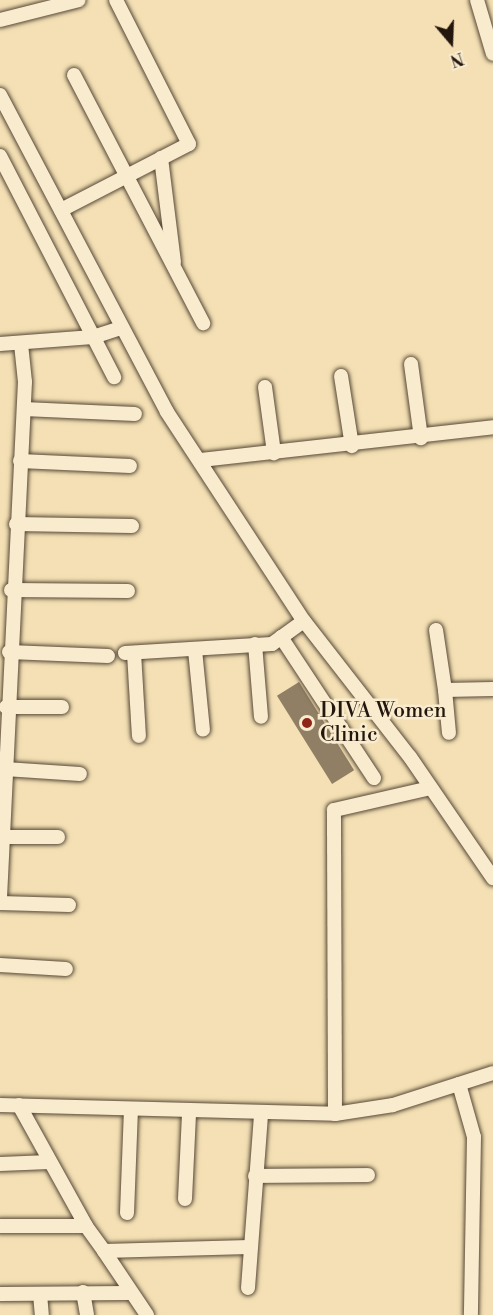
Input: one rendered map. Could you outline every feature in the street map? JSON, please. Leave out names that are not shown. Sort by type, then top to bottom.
[{"type":"street","points":[[0,20],[79,0]]},
{"type":"street","points":[[61,210],[189,144],[189,137],[116,0]]},
{"type":"street","points":[[478,0],[493,54]]},
{"type":"street","points":[[74,75],[203,323]]},
{"type":"street","points":[[0,94],[120,328],[201,460],[304,621],[430,788],[493,878]]},
{"type":"street","points":[[0,156],[114,377]]},
{"type":"street","points":[[161,158],[175,270]]},
{"type":"street","points":[[0,344],[93,337],[120,328]]},
{"type":"street","points":[[0,898],[9,652],[4,628],[11,590],[24,409],[21,344]]},
{"type":"street","points":[[411,364],[422,438]]},
{"type":"street","points":[[341,376],[352,446]]},
{"type":"street","points":[[265,387],[274,453]]},
{"type":"street","points":[[24,409],[135,414]]},
{"type":"street","points":[[201,460],[352,446],[493,427]]},
{"type":"street","points":[[20,461],[130,466]]},
{"type":"street","points":[[16,524],[132,526]]},
{"type":"street","points":[[11,590],[128,591]]},
{"type":"street","points":[[139,736],[129,653],[255,644],[281,638],[304,621]]},
{"type":"street","points":[[436,630],[449,733]]},
{"type":"street","points":[[281,638],[374,778]]},
{"type":"street","points":[[255,644],[261,717]]},
{"type":"street","points":[[195,650],[203,730]]},
{"type":"street","points":[[9,652],[108,656]]},
{"type":"street","points":[[445,690],[493,689]]},
{"type":"street","points":[[6,707],[62,707]]},
{"type":"street","points":[[5,768],[80,774]]},
{"type":"street","points":[[335,1114],[334,810],[430,788]]},
{"type":"street","points":[[1,837],[58,837]]},
{"type":"street","points":[[0,903],[69,905]]},
{"type":"street","points":[[0,965],[66,969]]},
{"type":"street","points":[[0,1105],[189,1113],[335,1114],[393,1105],[493,1073]]},
{"type":"street","points":[[459,1084],[474,1137],[471,1315]]},
{"type":"street","points":[[19,1105],[86,1226],[104,1251],[128,1293],[147,1315]]},
{"type":"street","points":[[127,1213],[131,1110]]},
{"type":"street","points":[[185,1199],[189,1113]]},
{"type":"street","points":[[248,1288],[249,1247],[261,1114]]},
{"type":"street","points":[[0,1164],[50,1162]]},
{"type":"street","points":[[255,1176],[368,1175]]},
{"type":"street","points":[[0,1226],[86,1226]]},
{"type":"street","points":[[104,1251],[249,1247]]},
{"type":"street","points":[[83,1292],[87,1315]]},
{"type":"street","points":[[0,1294],[128,1293]]},
{"type":"street","points":[[40,1294],[42,1315]]},
{"type":"building","points":[[299,682],[354,770],[332,784],[277,696]]},
{"type":"place","name":"DIVA Women Clinic","points":[[307,723]]}]
